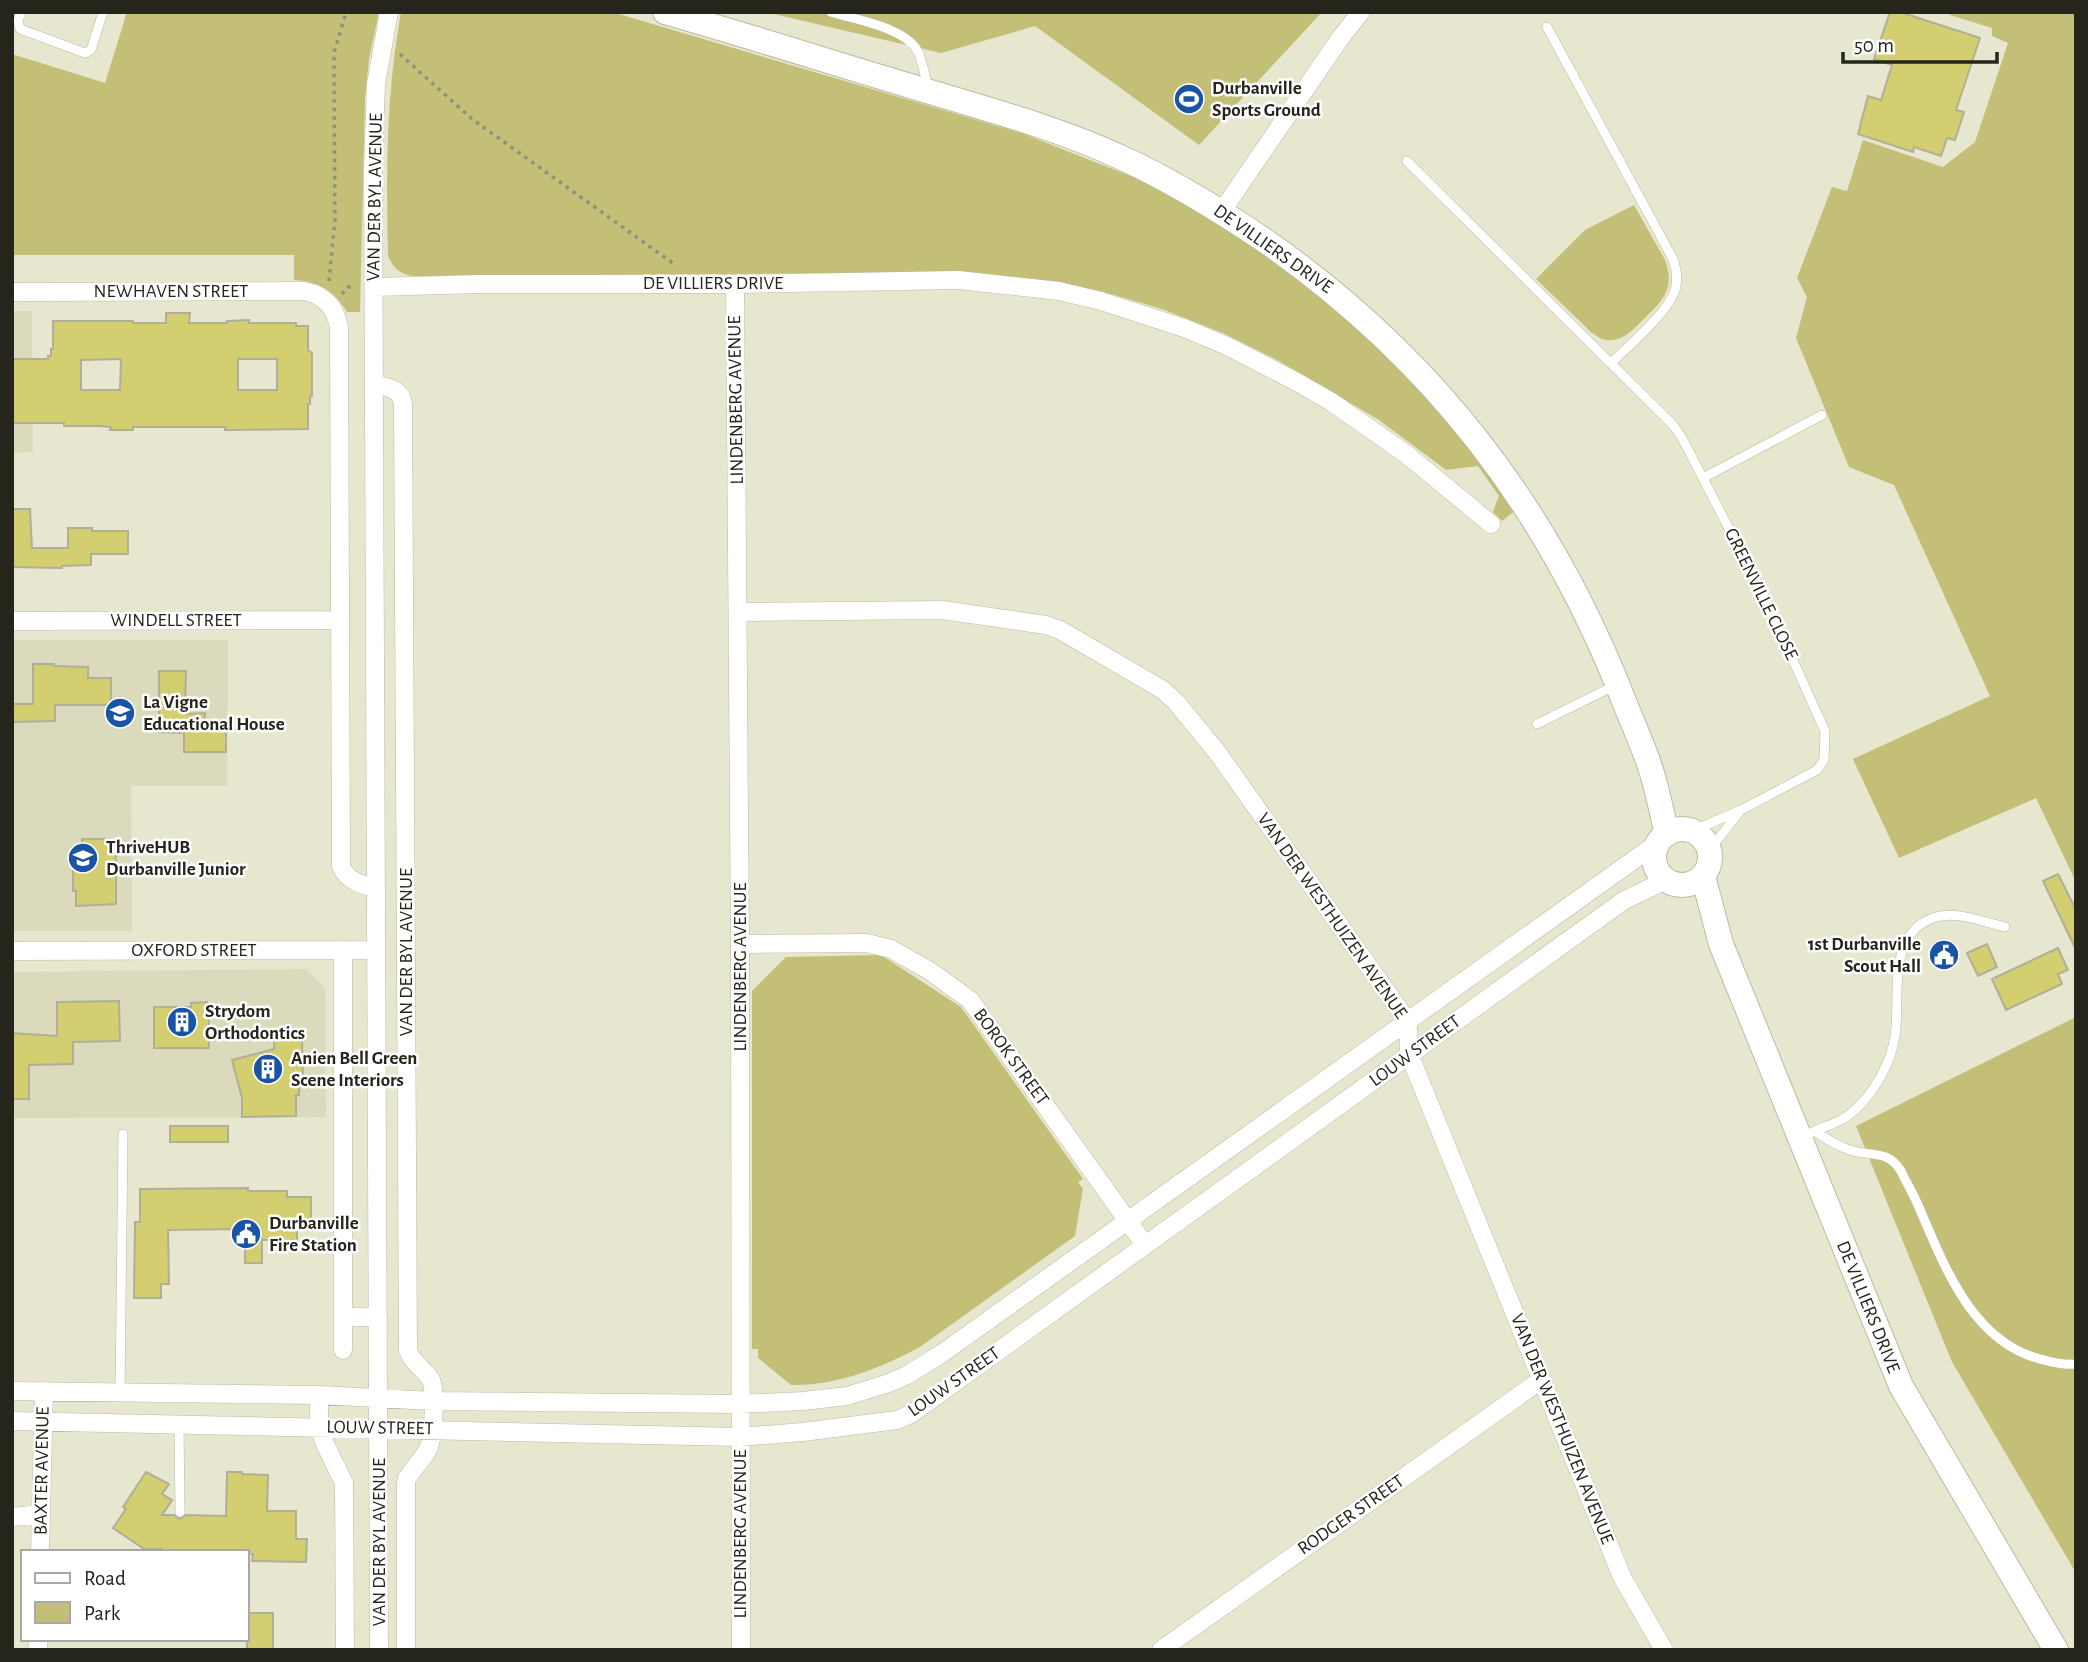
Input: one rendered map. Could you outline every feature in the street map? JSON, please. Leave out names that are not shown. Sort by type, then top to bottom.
[{"type":"street","name":"VAN DER BYL AVENUE","points":[[379,1650],[374,144],[376,84],[389,12]]},
{"type":"street","name":"DE VILLIERS DRIVE","points":[[665,12],[699,17],[1082,140],[1161,177],[1222,211],[1309,271],[1398,349],[1457,414],[1516,491],[1570,580],[1594,628],[1676,834]]},
{"type":"street","points":[[1222,211],[1361,12]]},
{"type":"street","name":"DE VILLIERS DRIVE","points":[[374,287],[958,280],[1059,292],[1143,314],[1225,345],[1296,381],[1330,401],[1406,454],[1491,524]]},
{"type":"street","name":"LINDENBERG AVENUE","points":[[735,284],[740,944],[741,1650]]},
{"type":"street","name":"NEWHAVEN STREET","points":[[12,292],[304,291],[320,296],[329,303]]},
{"type":"street","name":"VAN DER BYL AVENUE","points":[[329,303],[339,328],[341,866],[351,879],[376,889]]},
{"type":"street","name":"VAN DER BYL AVENUE","points":[[374,384],[397,391],[403,404],[408,1350],[410,1358],[431,1381],[433,1401],[433,1429],[428,1449],[406,1483],[406,1650]]},
{"type":"street","name":"VAN DER WESTHUIZEN AVENUE","points":[[738,612],[942,610],[1046,625],[1060,630],[1163,690],[1176,702],[1217,752],[1408,1022],[1409,1054],[1541,1380],[1622,1577],[1664,1650]]},
{"type":"street","name":"WINDELL STREET","points":[[12,621],[340,620]]},
{"type":"street","points":[[1676,834],[1700,835],[1709,850],[1708,868],[1683,880],[1659,872],[1655,852],[1676,834]]},
{"type":"street","name":"LOUW STREET","points":[[12,1391],[319,1395],[433,1401],[740,1404],[803,1401],[869,1391],[907,1375],[941,1354],[1676,834]]},
{"type":"street","name":"DE VILLIERS DRIVE","points":[[1683,880],[1721,944],[1807,1134],[1901,1386],[2056,1650]]},
{"type":"street","name":"LOUW STREET","points":[[12,1422],[740,1437],[891,1422],[904,1418],[1623,901],[1683,880]]},
{"type":"street","name":"BOROK STREET","points":[[740,944],[867,943],[891,949],[940,978],[970,1000],[1145,1245]]},
{"type":"street","points":[[343,950],[343,1350]]},
{"type":"street","name":"OXFORD STREET","points":[[12,951],[376,950]]},
{"type":"street","points":[[343,1316],[378,1318]]},
{"type":"street","name":"RODGER STREET","points":[[1161,1650],[1541,1380]]},
{"type":"street","name":"BAXTER AVENUE","points":[[40,1550],[44,1391]]},
{"type":"street","points":[[319,1395],[319,1427],[344,1483],[345,1650]]},
{"type":"street","points":[[12,1517],[41,1514]]},
{"type":"lane","points":[[21,12],[18,21],[20,29],[85,53],[91,50],[103,12]]},
{"type":"lane","points":[[831,12],[897,32],[909,40],[919,52],[929,92]]},
{"type":"lane","points":[[1547,27],[1676,267],[1673,296],[1611,363]]},
{"type":"lane","name":"GREENVILLE CLOSE","points":[[1407,161],[1673,425],[1764,596],[1825,731],[1824,760],[1818,770],[1741,810],[1676,834]]},
{"type":"lane","points":[[1703,478],[1822,415]]},
{"type":"lane","points":[[1537,724],[1617,684]]},
{"type":"lane","name":"GREENVILLE CLOSE","points":[[1709,850],[1741,810]]},
{"type":"lane","points":[[1807,1134],[1851,1113],[1884,1071],[1895,1034],[1896,987],[1902,950],[1913,931],[1937,917],[1955,916],[2005,927]]},
{"type":"lane","points":[[120,1392],[123,1134]]},
{"type":"lane","points":[[1807,1134],[1854,1152],[1886,1157],[1896,1163],[1955,1286],[1979,1320],[2015,1350],[2053,1363],[2076,1364]]},
{"type":"lane","points":[[179,1424],[180,1512]]},
{"type":"path","points":[[329,303],[335,220],[334,53],[346,12]]},
{"type":"path","points":[[383,44],[405,58],[472,120],[669,259],[692,283]]},
{"type":"path","points":[[329,303],[348,287],[374,287]]},
{"type":"shaded area","points":[[12,311],[32,311],[33,452],[12,453]]},
{"type":"shaded area","name":"La Vigne Educational House","points":[[12,640],[228,640],[227,786],[131,786],[132,931],[12,931]]},
{"type":"shaded area","points":[[306,969],[325,988],[326,1117],[12,1118],[12,972]]},
{"type":"green space","points":[[127,12],[379,12],[369,59],[365,97],[360,312],[347,312],[325,288],[311,282],[294,280],[294,255],[12,255],[12,54],[105,83]]},
{"type":"green space","points":[[401,12],[612,12],[1024,134],[1158,187],[1277,259],[1356,324],[1445,415],[1516,510],[1502,521],[1493,512],[1499,496],[1478,466],[1446,470],[1379,420],[1279,361],[1223,333],[1162,309],[1111,294],[997,275],[404,274],[388,256],[387,225],[392,73]]},
{"type":"green space","name":"Durbanville Sports Ground","points":[[765,12],[1322,12],[1199,145],[1035,26],[941,53]]},
{"type":"green space","points":[[1948,12],[2076,12],[2076,882],[2036,798],[1899,858],[1853,759],[1990,696],[1894,485],[1849,467],[1796,338],[1807,297],[1797,278],[1832,187],[1847,191],[1863,140],[1943,167],[1975,142],[2008,43],[1992,36],[1992,28],[1950,15]]},
{"type":"green space","points":[[1634,205],[1665,260],[1668,286],[1659,303],[1633,329],[1621,338],[1607,340],[1591,332],[1536,279],[1585,230]]},
{"type":"green space","points":[[881,955],[961,1007],[1083,1179],[1078,1182],[1083,1189],[1075,1236],[920,1347],[858,1374],[808,1385],[791,1385],[758,1358],[758,1349],[752,1349],[752,991],[786,957]]},
{"type":"green space","points":[[2076,1017],[2076,1573],[1952,1362],[1856,1126]]},
{"type":"building","points":[[1890,12],[1900,12],[1980,38],[1956,110],[1964,112],[1955,140],[1947,138],[1941,156],[1914,147],[1913,152],[1858,134],[1868,96],[1881,100],[1892,65],[1874,59]]},
{"type":"building","points":[[166,313],[190,313],[189,323],[249,320],[249,323],[296,323],[296,326],[308,326],[308,350],[312,353],[312,396],[308,404],[308,429],[133,427],[133,430],[110,430],[111,427],[64,426],[64,423],[12,423],[12,359],[48,359],[53,349],[53,321],[166,323]],"holes":[[[121,359],[120,390],[81,390],[81,360]],[[238,359],[277,359],[277,390],[238,390]]]},
{"type":"building","points":[[12,509],[30,509],[32,548],[68,548],[68,528],[92,528],[92,531],[128,531],[128,554],[91,554],[91,565],[62,568],[12,567]]},
{"type":"building","points":[[33,664],[88,667],[88,678],[111,678],[111,705],[55,705],[55,721],[12,722],[12,704],[33,704]]},
{"type":"building","points":[[159,671],[186,671],[185,714],[205,713],[204,730],[226,731],[226,752],[184,752],[184,733],[157,732]]},
{"type":"building","points":[[82,839],[109,839],[110,851],[116,851],[116,904],[76,906],[73,861],[76,861],[76,846],[82,846]]},
{"type":"building","points":[[2058,874],[2076,910],[2076,950],[2043,881]]},
{"type":"building","points":[[1987,944],[1997,967],[1978,976],[1967,953]]},
{"type":"building","points":[[2058,948],[2068,970],[2058,974],[2062,984],[2006,1010],[1992,979]]},
{"type":"building","points":[[119,1001],[120,1041],[73,1042],[73,1064],[29,1065],[29,1099],[12,1099],[12,1033],[57,1036],[57,1002]]},
{"type":"building","name":"Strydom Orthodontics","points":[[207,1002],[209,1048],[154,1048],[154,1007],[191,1007],[191,1003]]},
{"type":"building","name":"Anien Bell Green Scene Interiors","points":[[274,1034],[302,1034],[303,1087],[299,1087],[299,1095],[296,1095],[296,1116],[242,1117],[242,1098],[232,1060],[274,1049]]},
{"type":"building","points":[[170,1126],[228,1126],[228,1142],[170,1142]]},
{"type":"building","points":[[248,1188],[248,1191],[287,1191],[287,1197],[311,1197],[311,1229],[297,1230],[297,1240],[262,1240],[262,1263],[245,1263],[245,1229],[168,1230],[169,1284],[161,1284],[161,1298],[134,1298],[135,1222],[140,1222],[140,1189]]},
{"type":"building","points":[[146,1472],[169,1484],[162,1494],[172,1500],[162,1515],[174,1515],[179,1519],[186,1515],[226,1516],[227,1472],[268,1475],[267,1511],[296,1511],[296,1539],[307,1539],[306,1562],[252,1561],[253,1554],[248,1554],[248,1550],[144,1549],[113,1528],[126,1509],[123,1507]]},
{"type":"building","points":[[248,1613],[273,1613],[273,1650],[247,1650]]},
{"type":"place","name":"Durbanville Sports Ground","points":[[1189,99]]},
{"type":"place","name":"La Vigne Educational House","points":[[120,713]]},
{"type":"place","name":"ThriveHUB Durbanville Junior","points":[[83,858]]},
{"type":"place","name":"1st Durbanville Scout Hall","points":[[1944,955]]},
{"type":"place","name":"Strydom Orthodontics","points":[[182,1022]]},
{"type":"place","name":"Anien Bell Green Scene Interiors","points":[[268,1069]]},
{"type":"place","name":"Durbanville Fire Station","points":[[246,1234]]}]
